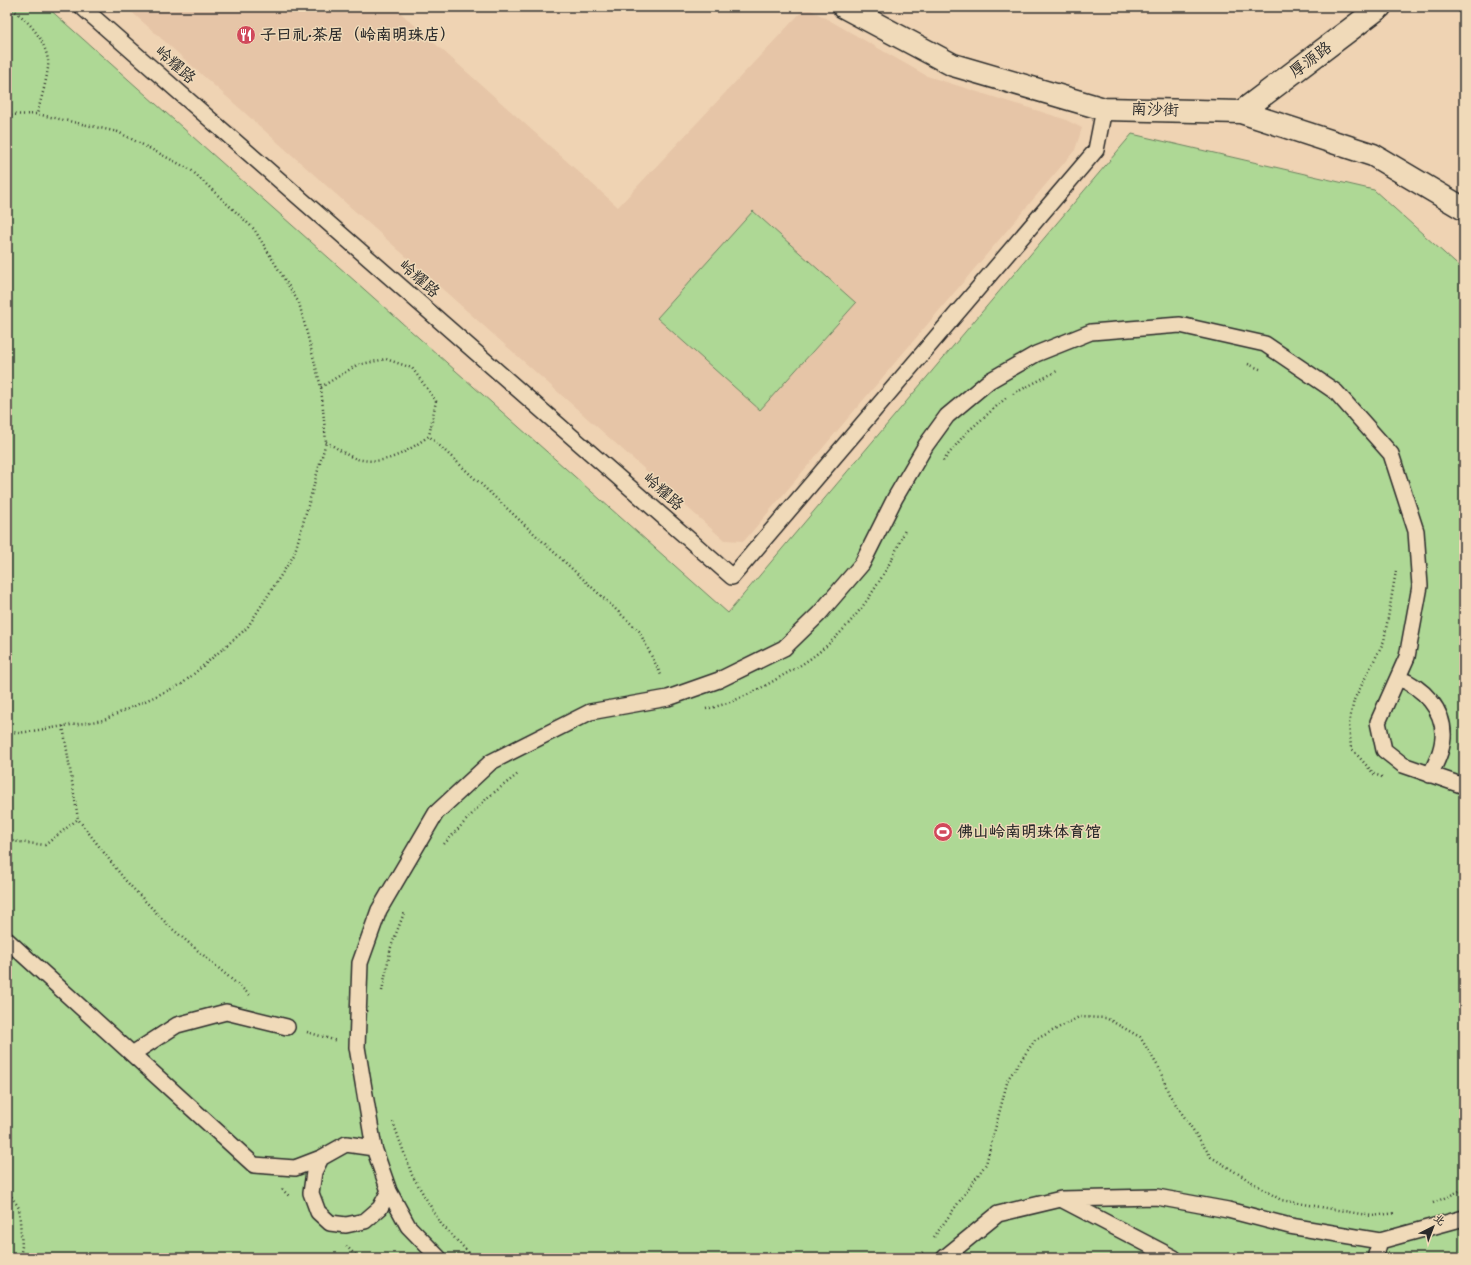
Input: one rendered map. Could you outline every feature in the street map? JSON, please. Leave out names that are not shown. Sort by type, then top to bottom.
[{"type":"street","name":"南沙街","points":[[844,7],[953,65],[1104,109],[1242,112],[1373,155],[1464,209]]},
{"type":"street","name":"厚源路","points":[[1242,112],[1380,7]]},
{"type":"lane","name":"岭耀路","points":[[82,7],[732,577],[1096,150],[1104,109]]},
{"type":"lane","points":[[439,1258],[408,1226],[389,1191],[374,1148],[357,1047],[360,963],[379,910],[436,814],[490,762],[590,712],[668,698],[719,680],[784,648],[819,614],[862,564],[898,491],[926,445],[947,416],[989,381],[1036,354],[1091,332],[1180,325],[1265,344],[1336,392],[1391,454],[1416,531],[1420,586],[1407,657],[1378,722],[1384,750],[1403,765],[1464,786]]},
{"type":"lane","points":[[1398,678],[1410,683],[1427,696],[1441,716],[1443,737],[1440,755],[1430,775]]},
{"type":"lane","points":[[7,940],[254,1165],[295,1168],[321,1158],[346,1144],[374,1148]]},
{"type":"lane","points":[[132,1054],[177,1025],[226,1012],[287,1027]]},
{"type":"lane","points":[[321,1158],[314,1172],[311,1193],[318,1212],[330,1223],[346,1225],[365,1221],[380,1208],[389,1191]]},
{"type":"lane","points":[[944,1258],[998,1214],[1061,1199],[1157,1197],[1228,1210],[1290,1226],[1380,1241],[1464,1218]]},
{"type":"lane","points":[[1061,1199],[1174,1258]]},
{"type":"lane","points":[[1375,1258],[1380,1241]]},
{"type":"path","points":[[9,7],[31,25],[42,42],[49,61],[37,114]]},
{"type":"path","points":[[7,115],[37,114],[118,132],[191,170],[254,230],[299,304],[321,387],[326,442],[294,555],[247,628],[182,684],[104,720],[18,733],[7,731]]},
{"type":"path","points":[[321,387],[357,365],[386,359],[412,368],[436,401],[429,436],[404,453],[383,461],[356,459],[326,442]]},
{"type":"path","points":[[1242,362],[1263,370]]},
{"type":"path","points":[[940,465],[965,434],[1005,398],[1061,369]]},
{"type":"path","points":[[429,436],[639,631],[666,685],[668,698]]},
{"type":"path","points":[[700,710],[724,706],[765,686],[805,663],[834,639],[874,592],[895,556],[906,528]]},
{"type":"path","points":[[1386,779],[1374,774],[1351,748],[1349,724],[1354,700],[1384,641],[1396,580],[1396,564]]},
{"type":"path","points":[[63,726],[78,819],[125,880],[169,926],[252,996]]},
{"type":"path","points":[[442,847],[487,798],[523,770]]},
{"type":"path","points":[[7,836],[11,841],[45,845],[78,819]]},
{"type":"path","points":[[381,995],[392,947],[406,908]]},
{"type":"path","points":[[930,1243],[986,1164],[1008,1079],[1035,1040],[1079,1017],[1106,1018],[1140,1037],[1159,1068],[1170,1094],[1212,1157],[1281,1200],[1372,1216],[1402,1212]]},
{"type":"path","points":[[287,1027],[357,1047]]},
{"type":"path","points":[[391,1118],[412,1175],[441,1224],[474,1258]]},
{"type":"path","points":[[1431,1204],[1464,1189]]},
{"type":"path","points":[[7,1190],[19,1208],[22,1246],[20,1258]]},
{"type":"path","points":[[916,1258],[925,1250]]},
{"type":"shaded area","points":[[126,7],[394,7],[618,207],[806,7],[927,76],[1064,119],[1082,128],[1075,150],[744,541],[724,540]]},
{"type":"green space","points":[[7,7],[47,7],[728,613],[1132,134],[1374,190],[1464,271],[1464,1258],[7,1258]]},
{"type":"green space","points":[[753,211],[856,303],[760,410],[657,318]]},
{"type":"place","name":"子曰礼·茶居（岭南明珠店）","points":[[246,35]]},
{"type":"place","name":"佛山岭南明珠体育馆","points":[[943,832]]}]
